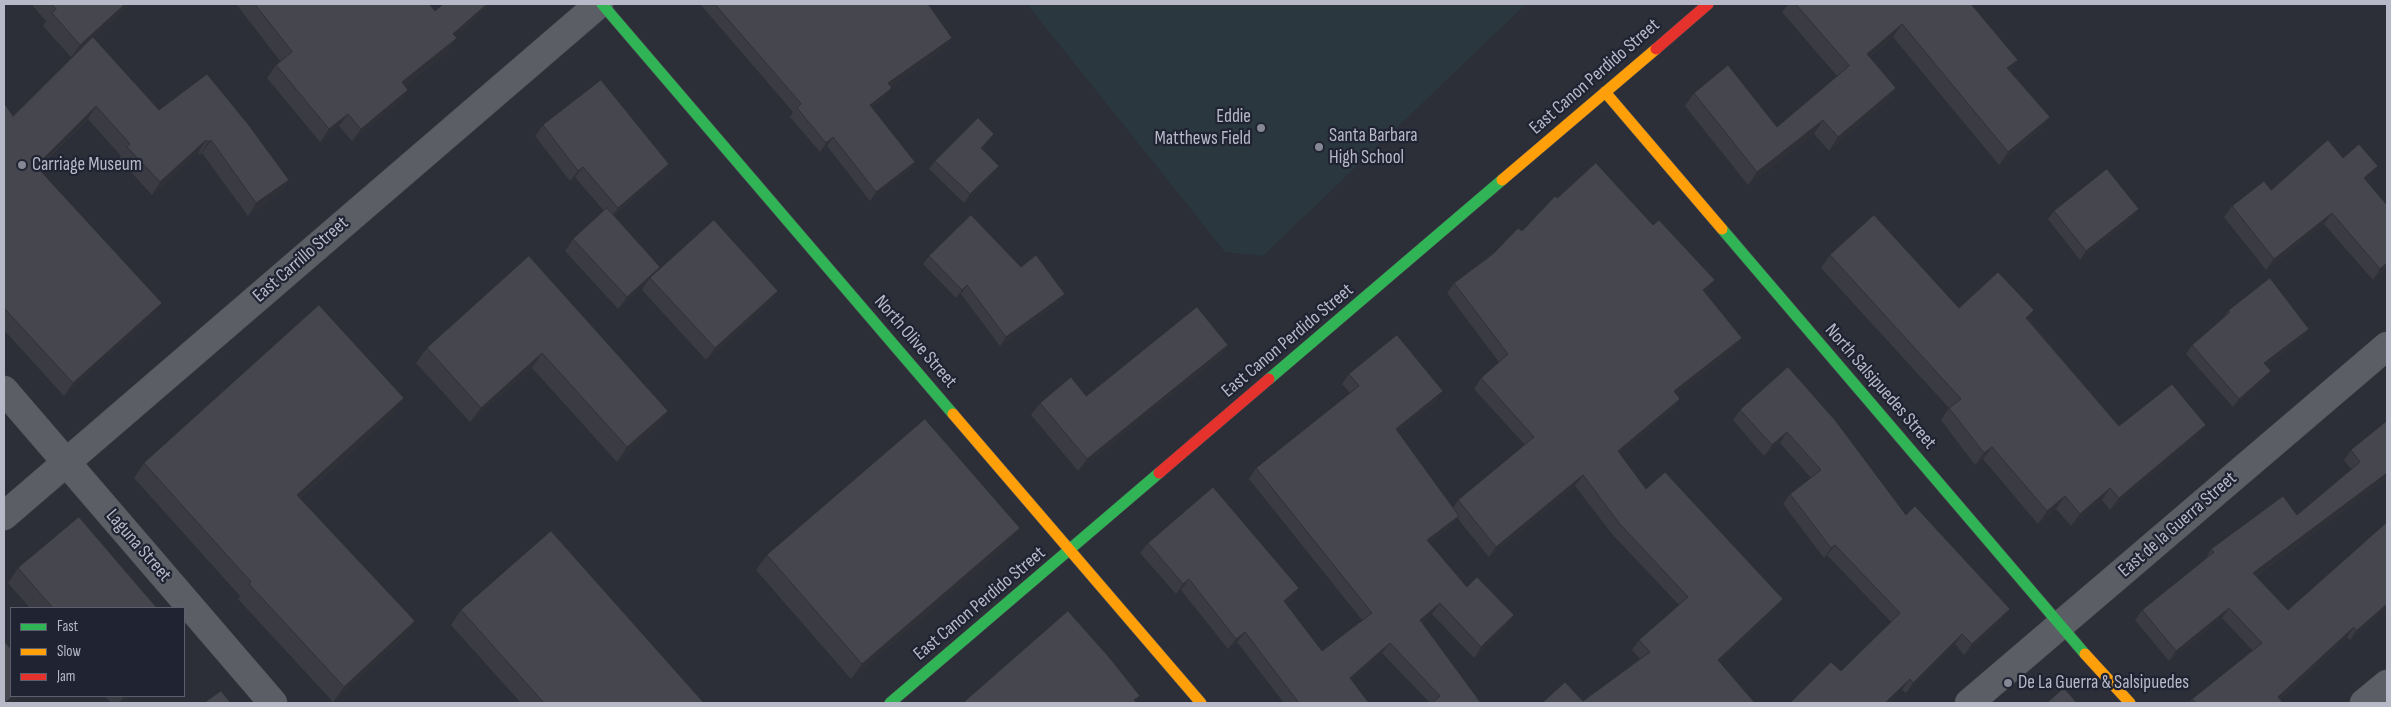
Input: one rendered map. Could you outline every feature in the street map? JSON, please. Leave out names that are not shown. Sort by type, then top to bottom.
[{"type":"street","name":"East Carrillo Street","points":[[4,516],[601,4]]},
{"type":"street","name":"North Olive Street","points":[[601,4],[1201,703]]},
{"type":"street","name":"East Canon Perdido Street","points":[[890,703],[1708,4]]},
{"type":"street","name":"North Salsipuedes Street","points":[[1605,92],[2061,627],[2130,703]]},
{"type":"street","name":"East de la Guerra Street","points":[[1969,703],[2061,627],[2387,346]]},
{"type":"street","name":"Laguna Street","points":[[4,390],[273,703]]},
{"type":"street","points":[[2364,703],[2387,684]]},
{"type":"shaded area","name":"Eddie Matthews Field","points":[[1027,4],[1526,4],[1263,256],[1225,252]]},
{"type":"building","points":[[51,4],[125,4],[80,45],[52,13],[56,9]]},
{"type":"building","points":[[255,4],[429,4],[435,11],[443,4],[487,4],[453,34],[457,38],[402,82],[408,90],[361,129],[348,114],[329,129],[276,65],[292,52]]},
{"type":"building","points":[[715,4],[928,4],[952,38],[888,83],[892,88],[870,105],[915,162],[876,192],[833,137],[826,143],[797,108],[801,104]]},
{"type":"building","points":[[1796,4],[1971,4],[2018,60],[2007,68],[2050,117],[2008,152],[1902,24],[1867,54],[1896,88],[1838,137],[1823,120],[1757,172],[1694,93],[1728,65],[1777,127],[1849,66]]},
{"type":"building","points":[[93,37],[159,110],[207,74],[248,124],[289,180],[256,203],[211,140],[208,142],[206,140],[160,182],[127,147],[130,144],[96,106],[36,166],[162,303],[73,383],[4,308],[4,103],[13,116]]},
{"type":"building","points":[[601,80],[669,164],[618,208],[583,167],[578,171],[543,125]]},
{"type":"building","points":[[978,118],[994,134],[981,148],[999,166],[970,194],[935,161]]},
{"type":"building","points":[[2328,140],[2343,158],[2359,144],[2378,166],[2364,178],[2387,205],[2387,263],[2380,269],[2332,213],[2274,259],[2232,206],[2264,181],[2271,190]]},
{"type":"building","points":[[1596,163],[1653,225],[1659,220],[1715,280],[1703,290],[1742,338],[1674,391],[1680,399],[1618,451],[1646,489],[1665,472],[1783,599],[1718,660],[1755,703],[1542,703],[1565,682],[1583,701],[1650,652],[1639,640],[1688,597],[1619,523],[1583,475],[1496,547],[1458,500],[1534,437],[1481,378],[1508,354],[1454,283],[1493,254],[1518,228],[1522,231],[1555,196],[1557,198]]},
{"type":"building","points":[[2107,169],[2139,209],[2086,251],[2054,211]]},
{"type":"building","points":[[607,208],[660,267],[627,297],[573,239]]},
{"type":"building","points":[[971,215],[1021,267],[1036,255],[1065,294],[1006,337],[967,285],[962,290],[929,256]]},
{"type":"building","points":[[1874,215],[1959,308],[1998,272],[2034,310],[2026,318],[2119,426],[2172,384],[2206,425],[2119,498],[2110,488],[2080,514],[2065,496],[2047,511],[1992,447],[1984,453],[1949,408],[1961,399],[1830,255]]},
{"type":"building","points":[[714,220],[778,291],[715,348],[650,278]]},
{"type":"building","points":[[529,256],[668,411],[627,447],[542,353],[481,408],[427,348]]},
{"type":"building","points":[[2270,278],[2309,329],[2264,363],[2271,371],[2239,399],[2192,345],[2230,312],[2228,311]]},
{"type":"building","points":[[319,305],[404,398],[297,495],[415,621],[344,687],[249,584],[251,582],[144,463]]},
{"type":"building","points":[[1197,307],[1228,345],[1087,459],[1040,403],[1071,377],[1086,396]]},
{"type":"building","points":[[1397,335],[1443,391],[1396,429],[1459,516],[1427,540],[1467,587],[1477,577],[1514,615],[1481,647],[1440,603],[1420,620],[1481,703],[1432,703],[1440,696],[1390,643],[1350,678],[1369,703],[1299,703],[1245,632],[1236,639],[1189,579],[1183,584],[1148,543],[1213,487],[1299,588],[1284,601],[1322,651],[1372,613],[1256,468],[1359,386],[1349,374]]},
{"type":"building","points":[[1788,367],[1835,420],[1906,515],[1915,506],[2010,609],[1972,644],[1962,634],[1913,683],[1910,679],[1885,703],[1790,703],[1831,662],[1841,671],[1900,613],[1835,545],[1831,548],[1790,494],[1821,470],[1787,432],[1772,445],[1740,410]]},
{"type":"building","points":[[925,419],[1020,528],[862,664],[767,555]]},
{"type":"building","points":[[2387,421],[2387,473],[2253,573],[2288,610],[2387,522],[2387,604],[2356,631],[2354,627],[2278,697],[2283,703],[2196,703],[2192,699],[2262,643],[2229,608],[2176,651],[2142,610],[2214,552],[2211,549],[2283,496],[2297,515],[2360,462],[2351,450]]},
{"type":"building","points":[[79,517],[156,607],[52,607],[18,568]]},
{"type":"building","points":[[551,531],[704,703],[544,703],[461,610]]},
{"type":"building","points":[[1068,611],[1109,657],[1140,696],[1134,700],[1137,703],[963,703]]},
{"type":"building","points":[[4,641],[10,648],[10,697],[12,697],[4,703]]},
{"type":"building","points":[[2064,688],[2077,703],[2047,703]]},
{"type":"building","points":[[221,691],[231,703],[204,703]]},
{"type":"traffic: fast","points":[[602,4],[953,414]]},
{"type":"traffic: fast","points":[[1269,379],[1502,180]]},
{"type":"traffic: fast","points":[[1722,229],[2085,654]]},
{"type":"traffic: fast","points":[[890,703],[1159,473]]},
{"type":"traffic: slow","points":[[1502,180],[1656,49]]},
{"type":"traffic: slow","points":[[1605,92],[1722,229]]},
{"type":"traffic: slow","points":[[953,414],[1201,703]]},
{"type":"traffic: slow","points":[[2085,654],[2130,703]]},
{"type":"traffic: jam","points":[[1656,49],[1708,4]]},
{"type":"traffic: jam","points":[[1159,473],[1269,379]]},
{"type":"place","name":"Eddie Matthews Field","points":[[1261,128]]},
{"type":"place","name":"Santa Barbara High School","points":[[1319,147]]},
{"type":"place","name":"Carriage Museum","points":[[22,165]]},
{"type":"place","name":"De La Guerra & Salsipuedes","points":[[2008,683]]}]
